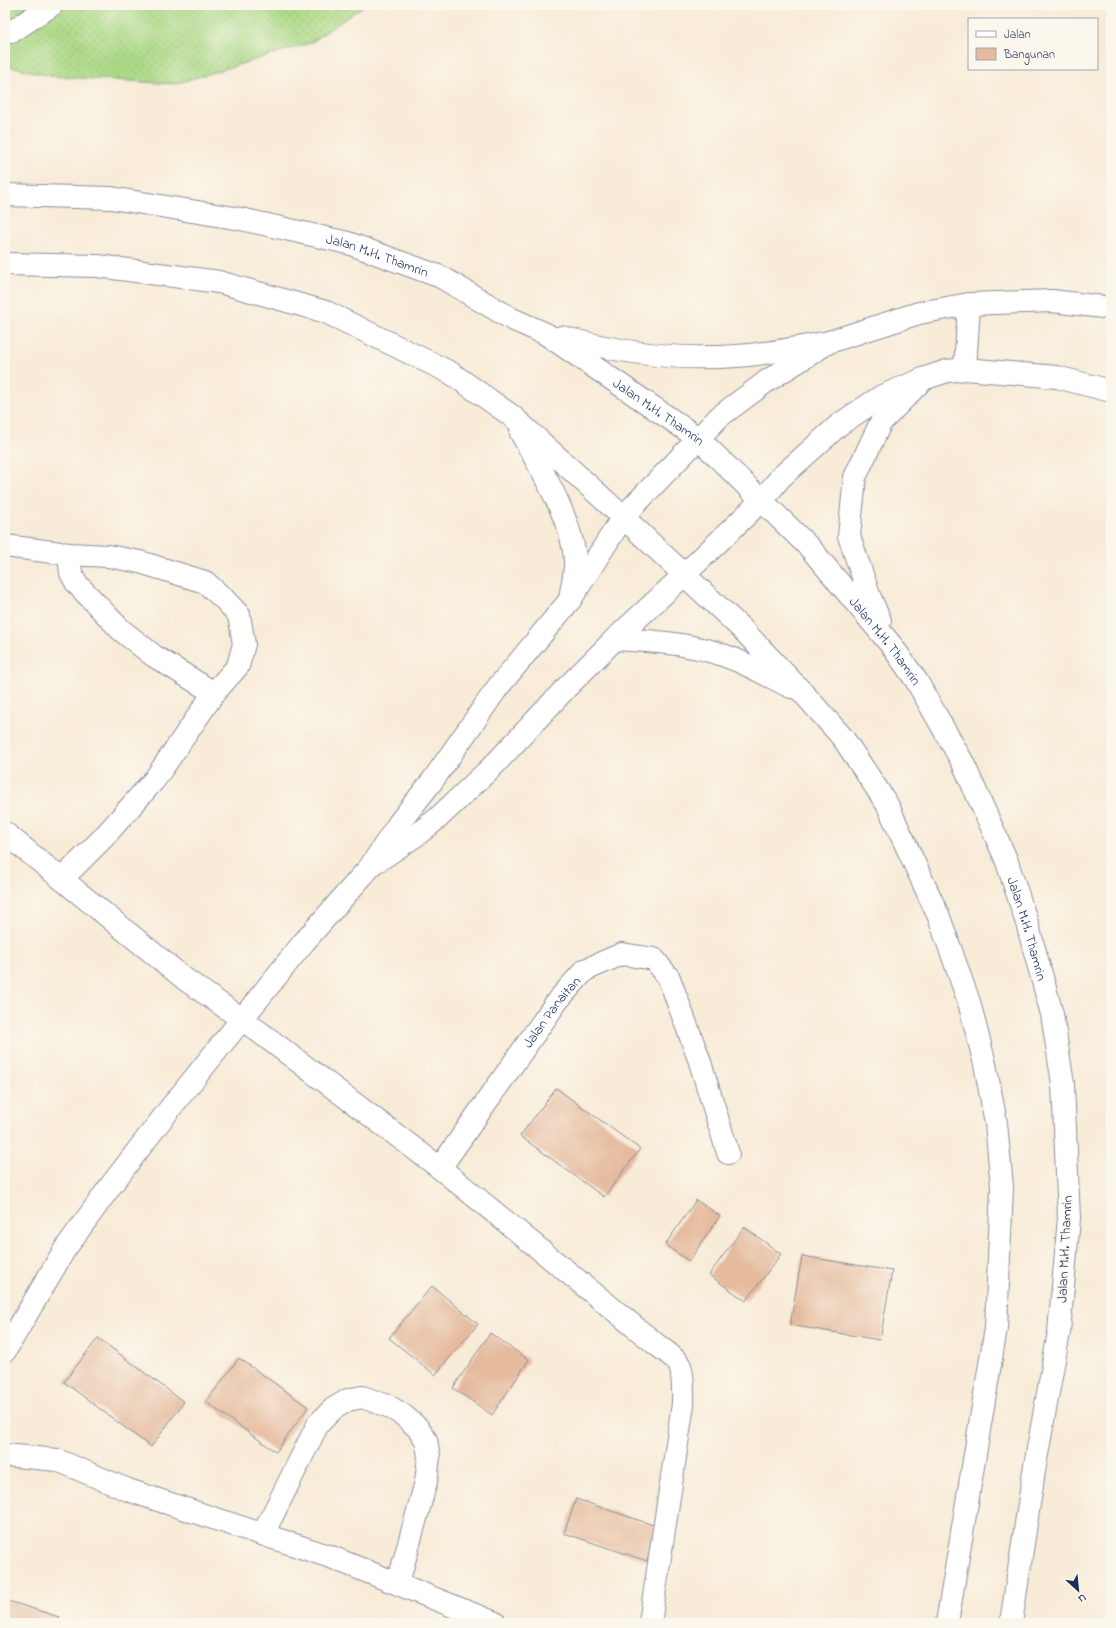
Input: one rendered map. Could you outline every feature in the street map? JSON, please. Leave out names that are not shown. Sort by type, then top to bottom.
[{"type":"street","points":[[5,30],[11,32],[52,5]]},
{"type":"street","name":"Jalan M.H. Thamrin","points":[[5,195],[111,198],[241,219],[348,243],[441,277],[512,319],[546,334],[698,438],[810,548],[892,646],[916,680],[963,763],[1006,859],[1027,923],[1052,1014],[1062,1084],[1068,1218],[1059,1332],[1034,1471],[1011,1623]]},
{"type":"street","points":[[5,264],[98,266],[219,282],[326,312],[451,373],[512,416],[709,597],[744,630],[843,738],[887,804],[936,910],[969,1002],[985,1064],[996,1123],[1002,1187],[996,1328],[947,1623]]},
{"type":"street","points":[[546,334],[592,346],[631,352],[687,357],[748,355],[782,351],[829,342],[919,313],[969,304],[1052,301],[1111,308]]},
{"type":"street","points":[[965,369],[969,304]]},
{"type":"street","points":[[5,1351],[65,1249],[164,1117],[242,1019],[304,942],[370,867],[399,823],[433,780],[498,687],[570,600],[623,517],[719,417],[767,381],[829,342]]},
{"type":"street","points":[[370,867],[418,834],[438,818],[494,765],[565,689],[615,639],[762,500],[781,477],[840,424],[882,396],[946,371],[965,369],[1057,377],[1111,391]]},
{"type":"street","points":[[892,646],[868,595],[849,536],[855,477],[881,422],[923,379]]},
{"type":"street","points":[[512,416],[539,464],[561,510],[570,537],[575,561],[570,600]]},
{"type":"street","points":[[5,546],[68,554],[108,556],[140,562],[205,582],[224,598],[238,615],[244,644],[238,666],[214,694],[155,779],[103,838],[62,880]]},
{"type":"street","points":[[68,554],[71,573],[77,584],[121,630],[154,656],[214,694]]},
{"type":"street","points":[[615,639],[664,642],[707,650],[739,662],[804,694]]},
{"type":"street","points":[[5,833],[186,980],[242,1019],[440,1168],[657,1344],[680,1366],[683,1404],[650,1623]]},
{"type":"street","name":"Jalan Panaitan","points":[[440,1168],[558,1000],[585,970],[622,954],[654,959],[669,978],[699,1058],[728,1153]]},
{"type":"street","points":[[263,1534],[318,1424],[333,1409],[348,1400],[362,1397],[388,1406],[403,1415],[418,1428],[426,1440],[429,1456],[426,1482],[398,1583]]},
{"type":"street","points":[[5,1455],[57,1460],[128,1490],[331,1557],[495,1623]]},
{"type":"green space","points":[[5,5],[365,5],[310,43],[175,84],[50,76],[5,65]]},
{"type":"building","points":[[556,1088],[640,1149],[604,1197],[520,1136]]},
{"type":"building","points":[[696,1200],[720,1216],[689,1261],[665,1245]]},
{"type":"building","points":[[744,1227],[781,1254],[746,1301],[709,1275]]},
{"type":"building","points":[[802,1256],[892,1271],[880,1340],[790,1325]]},
{"type":"building","points":[[432,1286],[478,1324],[435,1375],[389,1338]]},
{"type":"building","points":[[490,1333],[529,1360],[492,1415],[453,1388]]},
{"type":"building","points":[[98,1338],[184,1402],[151,1447],[64,1382]]},
{"type":"building","points":[[239,1358],[308,1407],[276,1452],[206,1402]]},
{"type":"building","points":[[576,1499],[659,1527],[647,1561],[564,1533]]},
{"type":"building","points":[[5,1600],[59,1617],[57,1623],[5,1623]]}]
